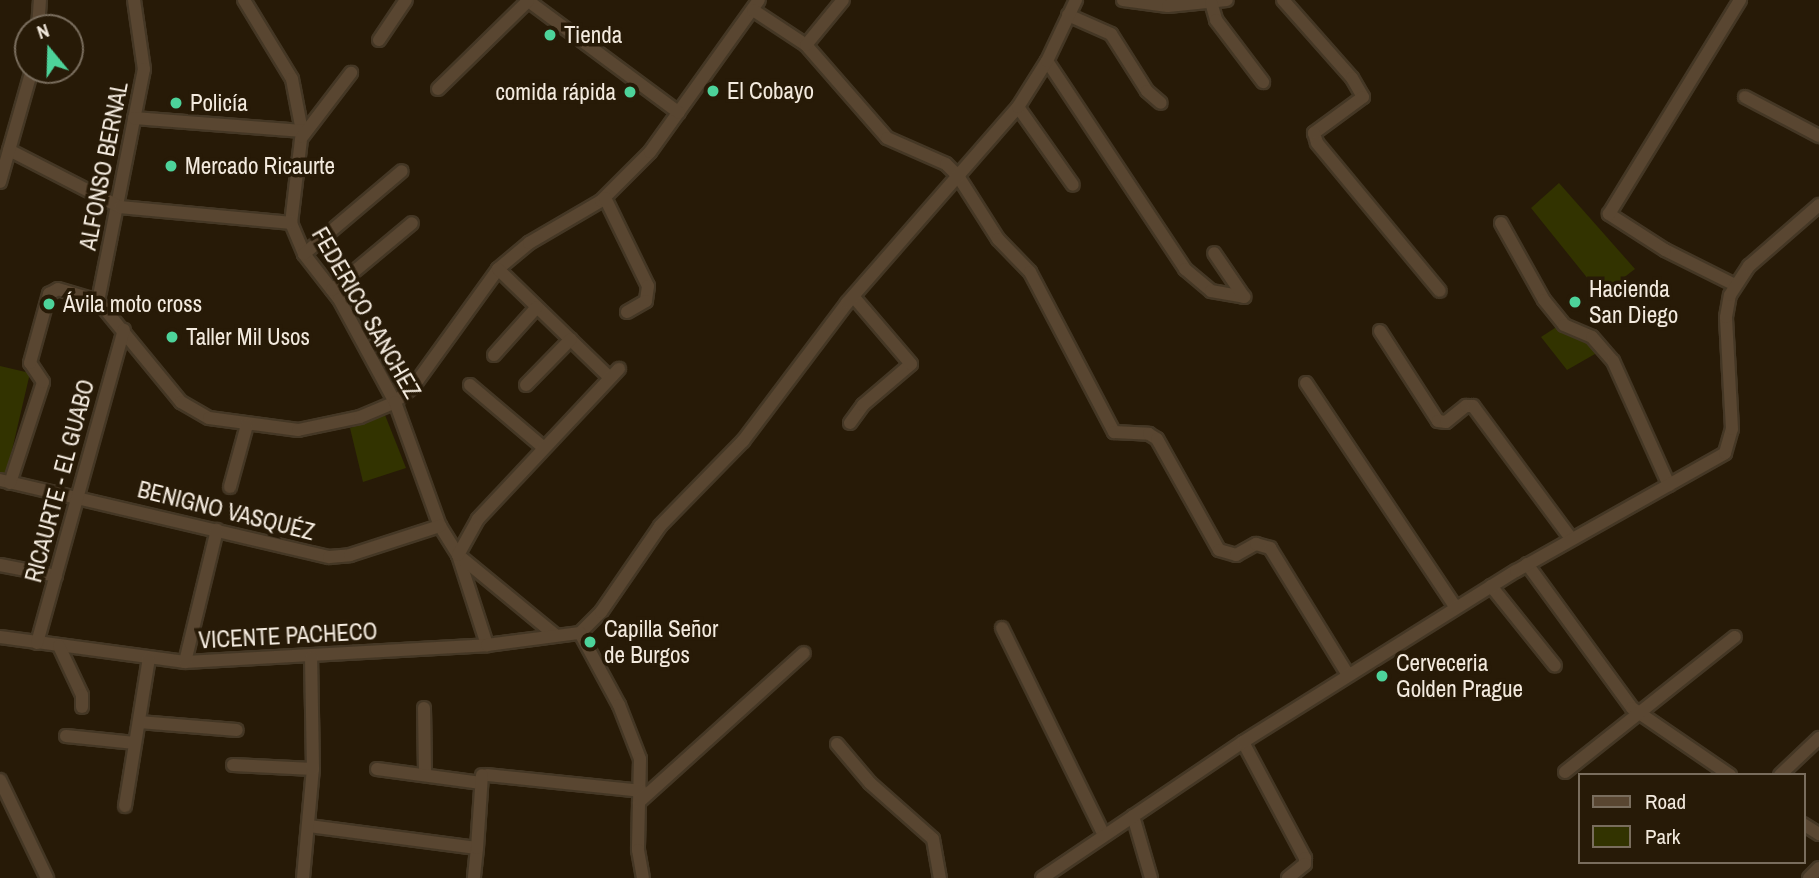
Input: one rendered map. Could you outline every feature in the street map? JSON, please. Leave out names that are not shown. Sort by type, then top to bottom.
[{"type":"street","name":"ALFONSO BERNAL","points":[[99,301],[120,207],[145,52],[134,0]]},
{"type":"street","name":"FEDERICO SANCHEZ","points":[[244,0],[292,79],[302,134],[291,223],[304,254],[332,290],[395,402],[440,526],[458,555],[487,645]]},
{"type":"street","points":[[379,40],[407,0]]},
{"type":"street","points":[[438,89],[527,0],[680,113]]},
{"type":"street","points":[[806,45],[843,0]]},
{"type":"street","points":[[643,878],[638,850],[640,759],[633,737],[580,633],[601,612],[660,526],[743,441],[853,296],[1018,107],[1047,61],[1076,0]]},
{"type":"street","points":[[1124,0],[1168,6],[1227,0]]},
{"type":"street","points":[[1283,0],[1363,97],[1314,133],[1317,143],[1440,291]]},
{"type":"street","points":[[1735,285],[1665,250],[1609,214],[1740,0]]},
{"type":"street","points":[[1211,2],[1216,20],[1263,82]]},
{"type":"street","points":[[5,481],[43,382],[30,363],[49,294],[58,289],[99,301],[181,402],[209,418],[298,430],[334,426],[395,402],[425,372],[498,268],[529,243],[605,198],[680,113],[756,5],[806,45],[871,125],[900,145],[946,164],[958,176],[998,239],[1030,272],[1114,432],[1149,434],[1157,439],[1219,550],[1236,555],[1256,544],[1270,548],[1349,675]]},
{"type":"street","points":[[1068,15],[1111,34],[1147,91],[1161,103]]},
{"type":"street","points":[[1047,61],[1185,269],[1211,291],[1244,297],[1214,253]]},
{"type":"street","points":[[134,118],[302,134],[351,73]]},
{"type":"street","points":[[0,182],[28,84]]},
{"type":"street","points":[[1745,97],[1819,136]]},
{"type":"street","points":[[1018,107],[1073,185]]},
{"type":"street","points":[[9,150],[120,207],[291,223]]},
{"type":"street","points":[[304,254],[402,171]]},
{"type":"street","points":[[605,198],[648,286],[646,302],[626,312]]},
{"type":"street","points":[[1042,878],[1243,742],[1491,586],[1570,537],[1715,460],[1730,444],[1726,317],[1735,285],[1748,267],[1819,205]]},
{"type":"street","points":[[332,290],[412,223]]},
{"type":"street","points":[[1501,223],[1544,300],[1564,325],[1592,337],[1613,361],[1669,485]]},
{"type":"street","points":[[498,268],[571,339],[615,373],[478,519],[458,555],[554,634]]},
{"type":"street","points":[[850,423],[863,405],[912,364],[853,296]]},
{"type":"street","points":[[494,355],[537,307]]},
{"type":"street","name":"RICAURTE - EL GUABO","points":[[37,643],[124,330]]},
{"type":"street","points":[[1380,331],[1437,421],[1446,422],[1465,406],[1473,406],[1570,537]]},
{"type":"street","points":[[526,385],[571,339]]},
{"type":"street","points":[[1306,383],[1456,608]]},
{"type":"street","points":[[470,385],[544,448]]},
{"type":"street","points":[[230,487],[247,425]]},
{"type":"street","name":"BENIGNO VASQUÉZ","points":[[5,481],[339,557],[440,526]]},
{"type":"street","points":[[185,662],[218,530]]},
{"type":"street","points":[[1527,564],[1620,695],[1637,711],[1727,773]]},
{"type":"street","points":[[0,565],[56,576]]},
{"type":"street","points":[[1491,586],[1555,666]]},
{"type":"street","points":[[1002,628],[1104,835]]},
{"type":"street","name":"VICENTE PACHECO","points":[[0,637],[185,662],[487,645],[554,634],[580,633]]},
{"type":"street","points":[[1565,772],[1637,711],[1735,637]]},
{"type":"street","points":[[59,646],[82,695],[82,707]]},
{"type":"street","points":[[377,769],[483,776],[640,797],[804,653]]},
{"type":"street","points":[[303,878],[313,769],[311,657]]},
{"type":"street","points":[[125,806],[149,658]]},
{"type":"street","points":[[424,708],[425,774]]},
{"type":"street","points":[[139,722],[237,730]]},
{"type":"street","points":[[66,736],[135,743]]},
{"type":"street","points":[[1782,773],[1819,738]]},
{"type":"street","points":[[1243,742],[1305,858],[1305,864],[1288,878]]},
{"type":"street","points":[[837,744],[870,783],[933,839],[940,878]]},
{"type":"street","points":[[233,765],[313,769]]},
{"type":"street","points":[[474,878],[483,776]]},
{"type":"street","points":[[0,780],[47,878]]},
{"type":"street","points":[[1133,816],[1152,878]]},
{"type":"street","points":[[309,826],[477,848]]},
{"type":"street","points":[[1809,878],[1819,868]]},
{"type":"green space","points":[[1559,183],[1635,269],[1601,295],[1531,208]]},
{"type":"green space","points":[[1558,326],[1597,347],[1595,354],[1567,370],[1541,337]]},
{"type":"green space","points":[[0,366],[30,373],[6,476],[0,475]]},
{"type":"green space","points":[[385,415],[406,468],[363,482],[350,428]]},
{"type":"place","name":"Tienda","points":[[550,35]]},
{"type":"place","name":"El Cobayo","points":[[713,91]]},
{"type":"place","name":"comida rápida","points":[[630,92]]},
{"type":"place","name":"Policía","points":[[176,103]]},
{"type":"place","name":"Mercado Ricaurte","points":[[171,166]]},
{"type":"place","name":"Hacienda San Diego","points":[[1575,302]]},
{"type":"place","name":"Ávila moto cross","points":[[49,304]]},
{"type":"place","name":"Taller Mil Usos","points":[[172,337]]},
{"type":"place","name":"Capilla Señor de Burgos","points":[[590,642]]},
{"type":"place","name":"Cerveceria Golden Prague","points":[[1382,676]]}]
